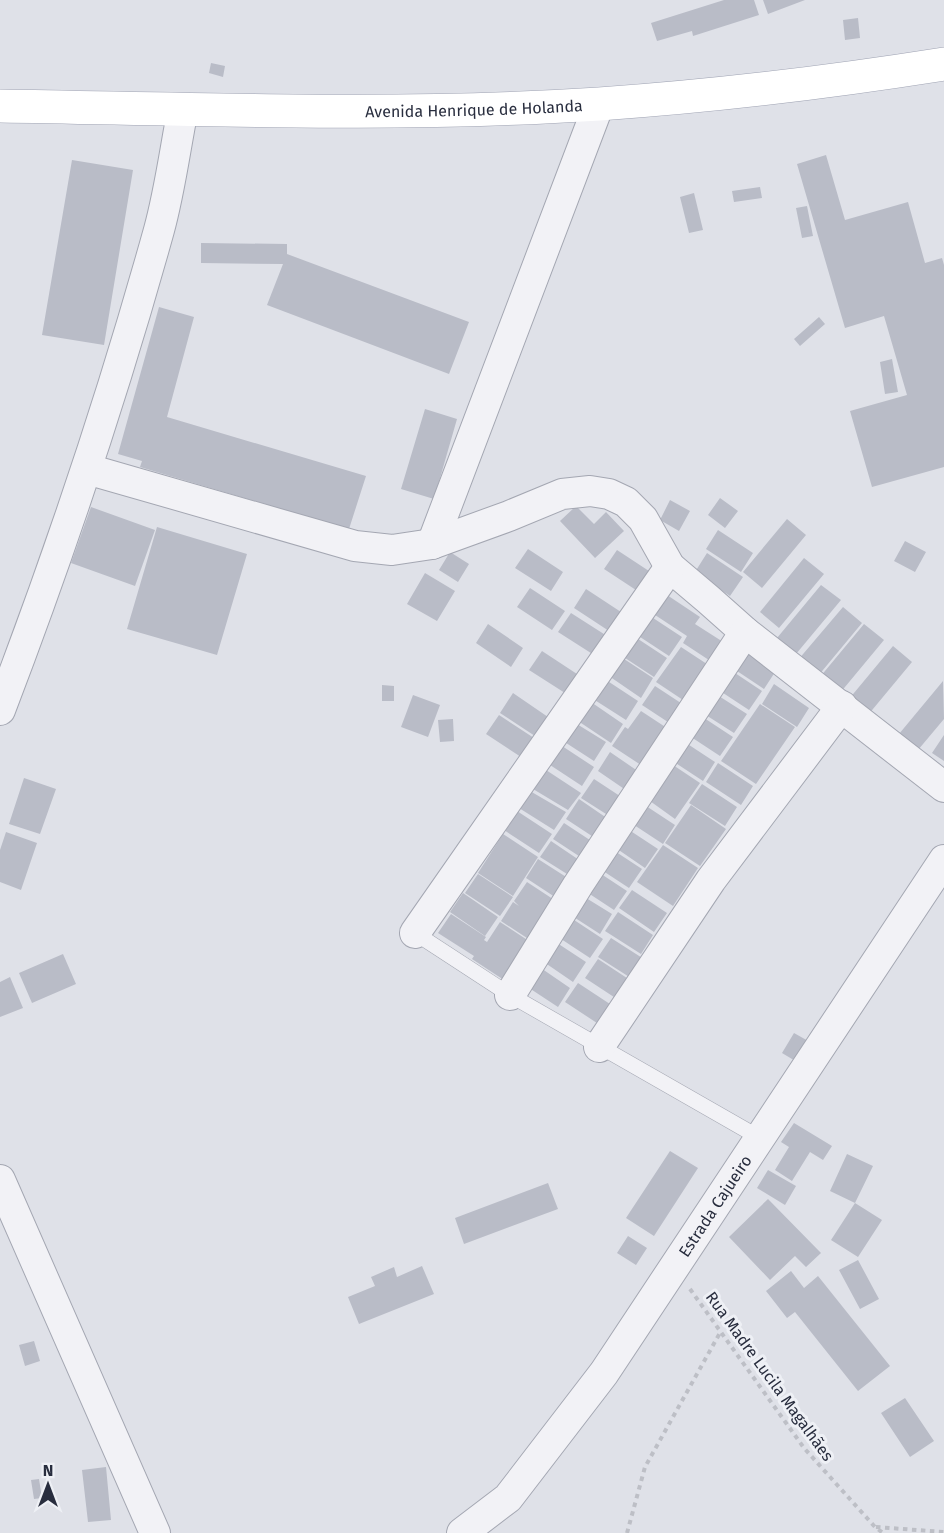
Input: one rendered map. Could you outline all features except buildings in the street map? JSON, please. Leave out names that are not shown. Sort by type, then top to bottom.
[{"type":"main road","name":"Avenida Henrique de Holanda","points":[[0,106],[387,112],[599,104],[837,81],[944,64]]},
{"type":"street","points":[[432,544],[599,104]]},
{"type":"street","points":[[0,710],[28,638],[87,469],[159,228],[183,109]]},
{"type":"street","points":[[87,469],[355,546],[392,550],[432,544],[562,494],[590,492],[609,494],[626,502],[643,519],[670,567],[745,632],[944,787]]},
{"type":"street","points":[[415,933],[670,567]]},
{"type":"street","points":[[510,995],[578,885],[745,632]]},
{"type":"street","points":[[599,1047],[711,880],[842,706]]},
{"type":"street","name":"Estrada Cajueiro","points":[[462,1533],[508,1498],[604,1373],[944,860]]},
{"type":"street","points":[[0,1180],[155,1533]]},
{"type":"lane","points":[[415,933],[510,995],[760,1138]]},
{"type":"path","name":"Rua Madre Lucila Magalhães","points":[[674,1266],[804,1448],[883,1533]]},
{"type":"path","points":[[627,1533],[645,1467],[721,1331]]},
{"type":"path","points":[[875,1527],[944,1532]]}]
